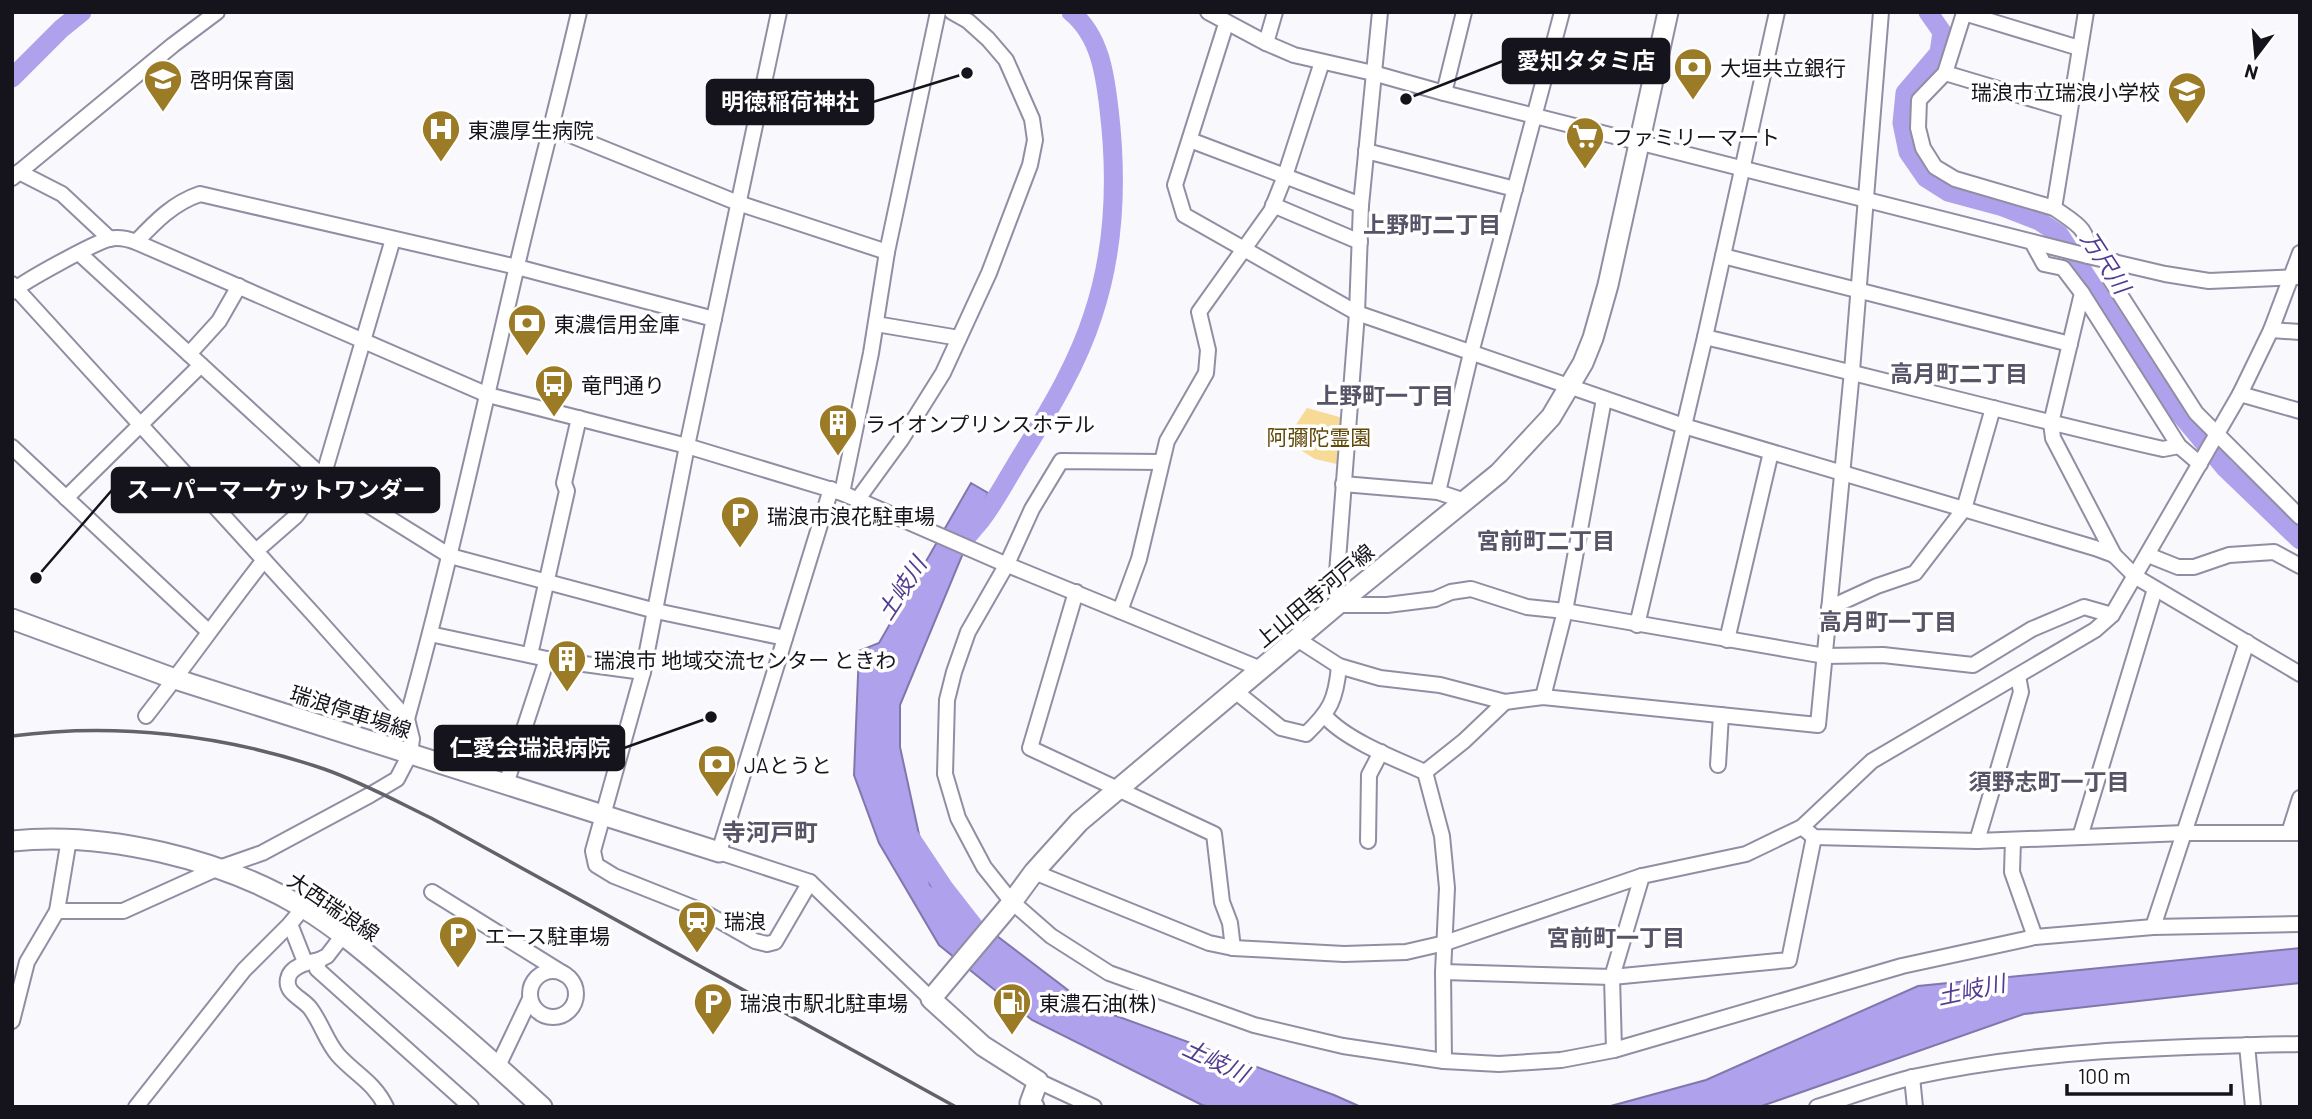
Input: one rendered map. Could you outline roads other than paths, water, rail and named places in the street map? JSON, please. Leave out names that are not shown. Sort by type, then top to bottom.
[{"type":"main road","name":"上山田寺河戸線","points":[[931,999],[1034,872],[1079,822],[1337,605],[1500,473],[1551,417],[1583,363],[1593,338],[1608,285],[1668,12]]},
{"type":"main road","name":"瑞浪停車場線","points":[[12,619],[175,678],[719,852]]},
{"type":"main road","name":"大西瑞浪線","points":[[12,841],[69,839],[144,848],[180,857],[251,882],[303,908],[344,934],[542,1107]]},
{"type":"main road","points":[[931,999],[984,1046],[1038,1081],[1031,1103],[1034,1107]]},
{"type":"street","points":[[110,239],[62,194],[16,175],[173,44],[218,12]]},
{"type":"street","points":[[407,719],[450,556],[579,12]]},
{"type":"street","points":[[779,12],[687,446],[643,672],[593,851],[596,864],[614,876],[702,911],[755,941],[767,944],[775,942],[810,882]]},
{"type":"street","points":[[931,999],[810,882],[719,852],[785,638],[836,491],[876,324],[887,252],[938,12]]},
{"type":"street","points":[[858,499],[943,373],[989,273],[1030,165],[1035,141],[1032,119],[1006,60],[968,21],[952,12]]},
{"type":"street","points":[[1208,12],[1226,24],[1294,55],[2088,256],[2209,281],[2295,278]]},
{"type":"street","points":[[1266,43],[1275,12]]},
{"type":"street","points":[[1380,12],[1361,205],[1357,313],[1336,586],[1337,605],[1387,606],[1471,589],[1527,607],[1565,611],[1825,656],[1883,655],[1973,665],[2032,629],[2084,607],[2112,615]]},
{"type":"street","points":[[1444,93],[1464,12]]},
{"type":"street","points":[[1438,492],[1471,353],[1562,12]]},
{"type":"street","points":[[1637,625],[1705,337],[1777,12]]},
{"type":"street","points":[[1297,639],[1339,666],[1380,678],[1440,685],[1504,702],[1543,697],[1818,725],[1852,371],[1881,12]]},
{"type":"street","points":[[2054,208],[2086,12]]},
{"type":"street","points":[[2079,48],[1988,16],[1964,13],[1945,73],[1919,100],[1918,128],[1923,148],[1935,167],[1955,179],[2054,208],[2078,225],[2089,240],[2088,256]]},
{"type":"street","points":[[1226,24],[1175,186],[1184,215],[1357,313],[1684,426],[2114,555]]},
{"type":"street","points":[[1120,611],[1139,559],[1167,441],[1206,373],[1209,350],[1199,312],[1273,205],[1322,62]]},
{"type":"street","points":[[1945,73],[2069,110]]},
{"type":"street","points":[[553,128],[738,203],[887,252]]},
{"type":"street","points":[[1190,140],[1361,205]]},
{"type":"street","points":[[1366,151],[1515,189]]},
{"type":"street","points":[[136,242],[163,215],[188,198],[200,194],[517,267],[714,319]]},
{"type":"street","points":[[1273,205],[1360,242]]},
{"type":"street","points":[[57,911],[123,911],[216,869],[262,853],[397,779],[410,754],[412,739],[407,719],[13,288],[110,239],[136,242],[488,395],[687,446],[858,499],[1261,669]]},
{"type":"street","points":[[146,716],[260,556],[296,516],[323,477],[393,239]]},
{"type":"street","points":[[2032,242],[2044,264],[2063,268],[2082,293],[2179,446],[2200,464]]},
{"type":"street","points":[[79,253],[323,477],[450,556],[656,611],[785,638]]},
{"type":"street","points":[[1443,972],[1612,977],[1789,960],[1808,832],[1872,761],[2095,630],[2112,615],[2240,394],[2295,278],[2300,253]]},
{"type":"street","points":[[1723,256],[2070,344]]},
{"type":"street","points":[[2115,262],[2110,279],[2196,413],[2300,517]]},
{"type":"street","points":[[189,355],[219,321],[239,286]]},
{"type":"street","points":[[2082,293],[2051,423],[2053,438],[2114,555],[2136,577],[2300,674]]},
{"type":"street","points":[[876,324],[959,338]]},
{"type":"street","points":[[2271,330],[2300,332]]},
{"type":"street","points":[[1705,337],[2163,449],[2179,446]]},
{"type":"street","points":[[66,498],[201,365]]},
{"type":"street","points":[[2240,394],[2300,411]]},
{"type":"street","points":[[1543,697],[1565,611],[1604,398]]},
{"type":"street","points":[[1829,608],[1877,586],[1915,573],[1964,509],[1993,408]]},
{"type":"street","points":[[530,655],[567,491],[564,483],[579,418]]},
{"type":"street","points":[[12,447],[208,631]]},
{"type":"street","points":[[1727,640],[1771,452]]},
{"type":"street","points":[[1160,462],[1061,461],[1002,562],[968,632],[947,700],[945,774],[958,818],[984,867],[1010,903],[1060,942],[1109,973],[1254,1025],[1343,1046],[1444,1061],[1499,1065],[1561,1060],[1614,1050],[1902,966],[2035,937],[2153,927],[2300,924]]},
{"type":"street","points":[[1343,484],[1438,492],[1465,500]]},
{"type":"street","points":[[2148,555],[2178,567],[2193,567],[2229,555],[2274,552],[2300,566]]},
{"type":"street","points":[[2080,837],[2155,589]]},
{"type":"street","points":[[1076,592],[1030,748],[1214,834],[1222,902],[1230,923],[1233,948]]},
{"type":"street","points":[[430,634],[547,659],[643,672]]},
{"type":"street","points":[[2153,927],[2247,642]]},
{"type":"street","points":[[506,784],[547,659]]},
{"type":"street","points":[[1235,691],[1281,728],[1306,734],[1325,716],[1337,684],[1339,666]]},
{"type":"street","points":[[1978,841],[2021,692],[2018,676]]},
{"type":"street","points":[[1425,772],[1464,741],[1504,702]]},
{"type":"street","points":[[1718,765],[1721,715]]},
{"type":"street","points":[[1325,716],[1333,724],[1381,752],[1425,772]]},
{"type":"street","points":[[1368,841],[1369,775],[1381,752]]},
{"type":"street","points":[[1425,772],[1442,836],[1447,888],[1443,972],[1444,1061]]},
{"type":"street","points":[[1034,872],[1209,943],[1233,948],[1344,954],[1406,952],[1445,943],[1642,876],[1746,853],[1808,832],[1978,841],[2185,833],[2294,833],[2300,798]]},
{"type":"street","points":[[12,1021],[27,962],[57,911],[69,839]]},
{"type":"street","points":[[2013,840],[2012,872],[2035,937]]},
{"type":"street","points":[[1614,1050],[1612,977],[1642,876]]},
{"type":"street","points":[[432,892],[564,974],[576,992],[567,1012],[560,1016],[545,1016],[538,1012],[530,999]]},
{"type":"street","points":[[136,1107],[244,970],[303,908]]},
{"type":"street","points":[[290,923],[317,969],[471,1107]]},
{"type":"street","points":[[344,934],[327,956],[290,974],[287,981],[290,991],[309,1007],[338,1055],[370,1082],[386,1107]]},
{"type":"street","points":[[498,1066],[530,999],[532,984],[536,978],[549,971],[564,974]]},
{"type":"street","points":[[1817,1107],[1912,1077],[2027,1058],[2109,1049],[2300,1044]]},
{"type":"street","points":[[2247,1045],[2253,1107]]},
{"type":"street","points":[[1912,1077],[1914,1107]]},
{"type":"street","points":[[1038,1081],[1094,1107]]},
{"type":"water","points":[[971,483],[988,493],[900,705],[900,747],[930,885],[1089,1006],[1361,1107],[1202,1105],[1032,1020],[939,945],[879,843],[854,775],[859,651],[879,643]]},
{"type":"water","points":[[2300,948],[2300,983],[2024,1014],[1759,1107],[1607,1107],[1706,1080],[1918,986]]},
{"type":"waterway","name":"土岐川","points":[[12,78],[82,12]]},
{"type":"waterway","name":"土岐川","points":[[956,548],[993,503],[1064,383],[1087,332],[1106,264],[1113,186],[1112,134],[1107,96],[1103,69],[1095,44],[1089,32],[1071,12]]},
{"type":"waterway","name":"万尺川","points":[[1928,12],[1942,32],[1939,53],[1905,93],[1902,123],[1908,152],[1926,178],[1948,192],[2000,206],[2039,221],[2059,234],[2160,390],[2225,468],[2300,540]]},
{"type":"waterway","name":"土岐川","points":[[910,837],[944,888],[976,929]]},
{"type":"railway","points":[[12,736],[91,730],[170,734],[286,757],[338,774],[431,818],[956,1107]]},
{"type":"place","name":"明徳稲荷神社","points":[[967,73]]},
{"type":"place","name":"愛知タタミ店","points":[[1406,99]]},
{"type":"place","name":"大垣共立銀行","points":[[1693,101]]},
{"type":"place","name":"啓明保育園","points":[[163,113]]},
{"type":"place","name":"瑞浪市立瑞浪小学校","points":[[2187,125]]},
{"type":"place","name":"東濃厚生病院","points":[[441,163]]},
{"type":"place","name":"ファミリーマート","points":[[1585,170]]},
{"type":"place","name":"東濃信用金庫","points":[[527,357]]},
{"type":"place","name":"竜門通り","points":[[554,418]]},
{"type":"place","name":"ライオンプリンスホテル","points":[[838,457]]},
{"type":"place","name":"瑞浪市浪花駐車場","points":[[740,549]]},
{"type":"place","name":"スーパーマーケットワンダー","points":[[36,578]]},
{"type":"place","name":"瑞浪市 地域交流センター ときわ","points":[[567,693]]},
{"type":"place","name":"仁愛会瑞浪病院","points":[[711,717]]},
{"type":"place","name":"JAとうと","points":[[717,798]]},
{"type":"place","name":"瑞浪","points":[[697,954]]},
{"type":"place","name":"エース駐車場","points":[[458,969]]},
{"type":"place","name":"瑞浪市駅北駐車場","points":[[713,1036]]},
{"type":"place","name":"東濃石油(株)","points":[[1012,1036]]},
{"type":"district","name":"上野町二丁目","points":[[1432,224]]},
{"type":"district","name":"高月町二丁目","points":[[1959,373]]},
{"type":"district","name":"上野町一丁目","points":[[1385,395]]},
{"type":"district","name":"宮前町二丁目","points":[[1546,540]]},
{"type":"district","name":"高月町一丁目","points":[[1888,621]]},
{"type":"district","name":"須野志町一丁目","points":[[2049,781]]},
{"type":"district","name":"寺河戸町","points":[[770,831]]},
{"type":"district","name":"宮前町一丁目","points":[[1616,937]]},
{"type":"park label","name":"阿彌陀霊園","points":[[1319,436]]}]
